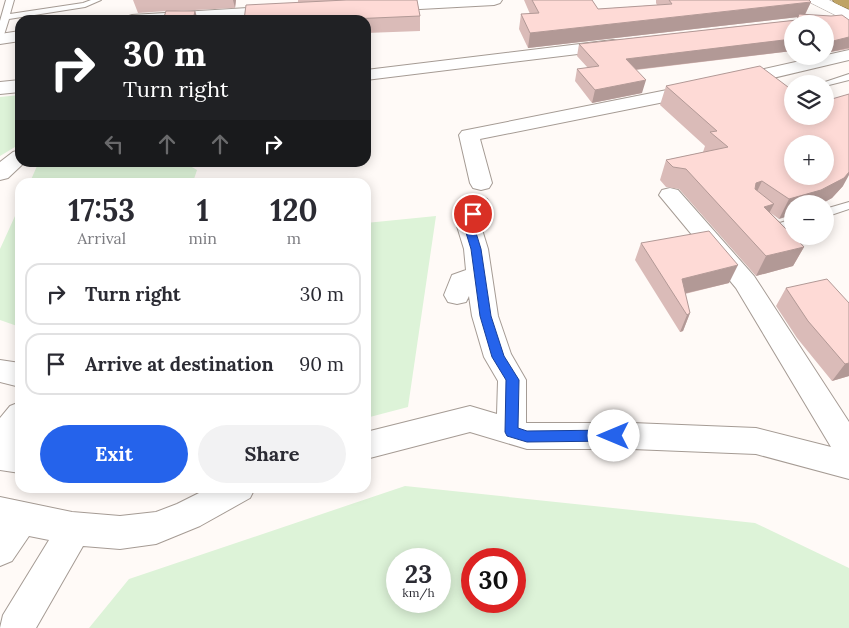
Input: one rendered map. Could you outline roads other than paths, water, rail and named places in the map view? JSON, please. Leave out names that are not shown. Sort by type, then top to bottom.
[{"type":"highway","points":[[841,0],[849,4]]},
{"type":"street","points":[[365,7],[494,0]]},
{"type":"street","points":[[817,0],[849,18]]},
{"type":"street","points":[[214,15],[295,10]]},
{"type":"street","points":[[834,20],[849,18]]},
{"type":"street","points":[[0,39],[15,37]]},
{"type":"street","points":[[371,75],[628,43]]},
{"type":"street","points":[[511,432],[512,380],[498,357],[485,316],[476,249],[468,223],[480,194],[469,135],[716,86],[849,55]]},
{"type":"street","points":[[0,88],[15,86]]},
{"type":"street","points":[[0,173],[15,160]]},
{"type":"street","points":[[670,195],[745,282],[849,448]]},
{"type":"street","points":[[457,295],[461,281],[480,274]]},
{"type":"street","points":[[0,371],[15,374]]},
{"type":"street","points":[[371,445],[470,419],[527,436],[632,436],[756,441],[849,464]]},
{"type":"street","points":[[4,446],[15,425]]},
{"type":"street","points":[[0,549],[11,516],[115,533],[155,529],[194,514],[230,493]]},
{"type":"street","points":[[16,628],[75,527]]},
{"type":"lane","points":[[0,35],[10,0]]},
{"type":"lane","points":[[23,15],[85,5],[97,0]]},
{"type":"lane","points":[[5,18],[15,16]]},
{"type":"lane","points":[[834,81],[849,77]]},
{"type":"lane","points":[[834,210],[849,206]]},
{"type":"lane","points":[[758,211],[779,227],[784,225]]}]
